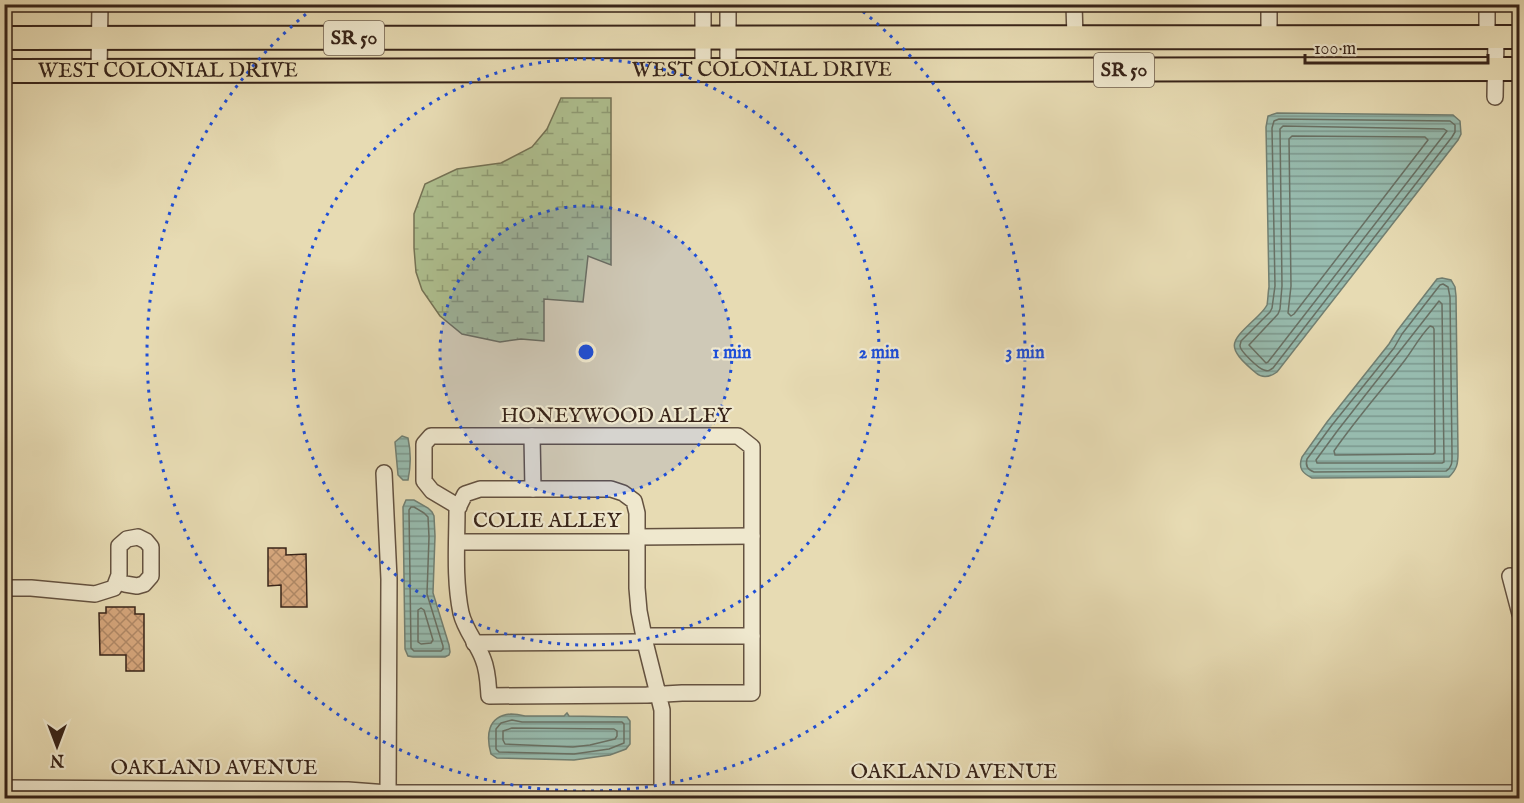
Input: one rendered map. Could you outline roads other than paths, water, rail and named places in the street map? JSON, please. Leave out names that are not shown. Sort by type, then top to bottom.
[{"type":"highway","name":"WEST COLONIAL DRIVE","points":[[4,39],[1520,36]]},
{"type":"highway","name":"WEST COLONIAL DRIVE","points":[[4,71],[1520,69]]},
{"type":"street","points":[[99,71],[100,4]]},
{"type":"street","points":[[703,4],[703,71]]},
{"type":"street","points":[[728,4],[728,71]]},
{"type":"street","points":[[1074,4],[1075,38]]},
{"type":"street","points":[[1269,4],[1269,37]]},
{"type":"street","points":[[1487,4],[1496,69],[1495,98]]},
{"type":"street","name":"HONEYWOOD ALLEY","points":[[459,507],[432,490],[424,481],[424,444],[431,436],[738,435],[752,447],[752,693],[658,695]]},
{"type":"street","points":[[532,436],[533,489]]},
{"type":"street","points":[[384,473],[389,579],[388,794]]},
{"type":"street","points":[[658,695],[489,696],[487,671],[461,615],[457,588],[457,510],[465,494],[480,489],[611,489],[623,493],[634,501],[637,513],[637,588],[644,639],[658,695],[662,711],[662,796]]},
{"type":"street","name":"COLIE ALLEY","points":[[457,542],[752,536]]},
{"type":"street","points":[[1510,576],[1517,592],[1520,614]]},
{"type":"street","points":[[4,588],[95,594],[114,588],[117,582]]},
{"type":"street","points":[[474,642],[752,636]]},
{"type":"street","name":"OAKLAND AVENUE","points":[[4,788],[348,790],[388,794],[662,796],[1324,796],[1520,793]]},
{"type":"street","name":"OAKLAND AVENUE","points":[[363,798],[388,794]]},
{"type":"water","points":[[1277,113],[1453,115],[1460,121],[1461,134],[1277,372],[1264,377],[1246,364],[1235,350],[1235,344],[1237,338],[1267,305],[1269,287],[1266,127],[1268,116]]},
{"type":"water","points":[[1437,279],[1451,280],[1456,296],[1458,453],[1454,471],[1449,477],[1312,478],[1306,474],[1301,467],[1302,457]]},
{"type":"water","points":[[402,436],[408,438],[409,443],[408,480],[403,480],[398,475],[395,442]]},
{"type":"water","points":[[406,500],[414,500],[428,508],[434,516],[433,593],[449,645],[449,655],[445,657],[408,656],[405,649],[403,507]]},
{"type":"water","points":[[567,713],[569,716],[627,717],[630,721],[630,744],[626,749],[610,755],[574,760],[497,758],[491,754],[490,728],[497,719],[511,714],[564,716]]}]
